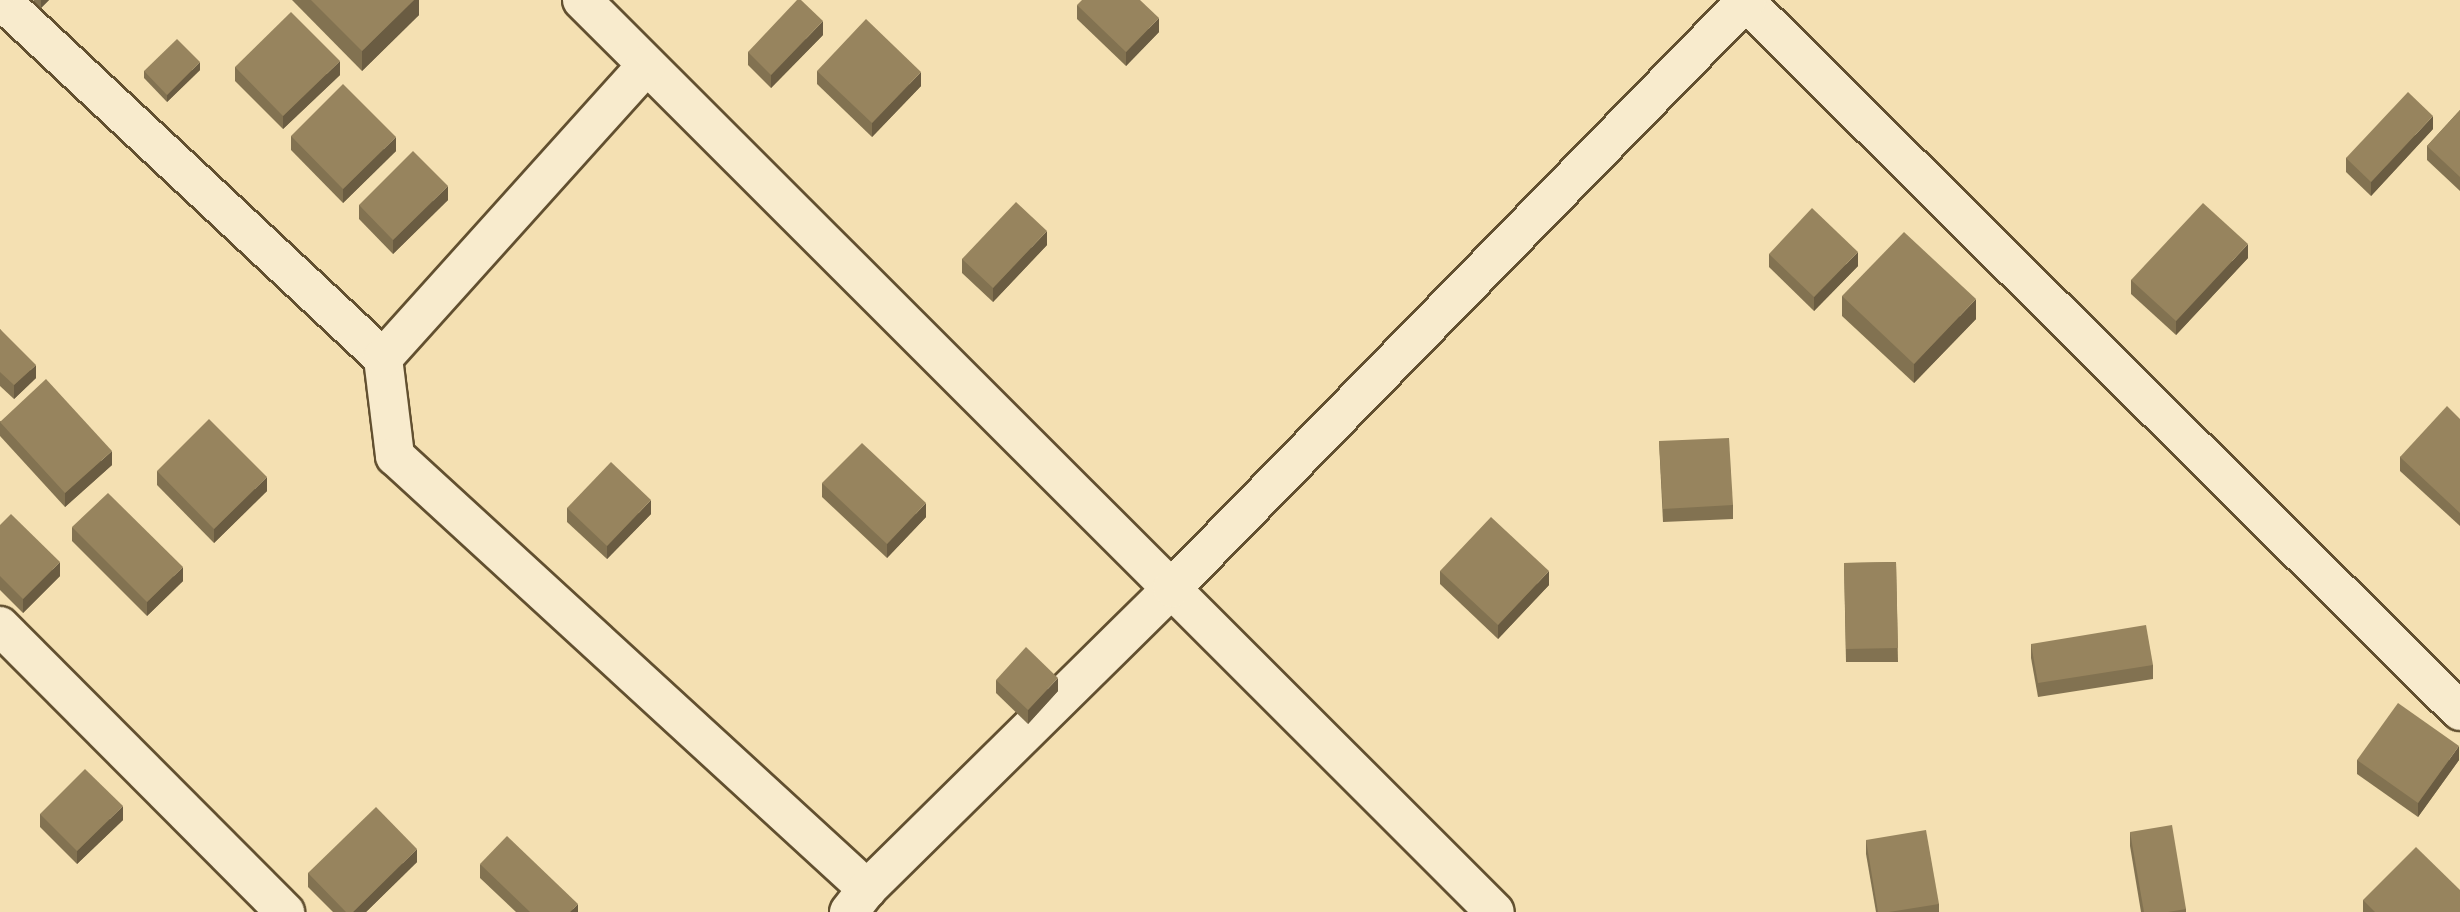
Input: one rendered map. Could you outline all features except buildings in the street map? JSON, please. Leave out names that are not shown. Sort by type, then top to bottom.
[{"type":"street","points":[[1,0],[383,358],[395,456],[858,901],[1171,588],[1747,1],[2460,711]]},
{"type":"street","points":[[587,2],[1495,912]]},
{"type":"street","points":[[383,358],[647,65]]},
{"type":"street","points":[[0,626],[285,912]]}]
